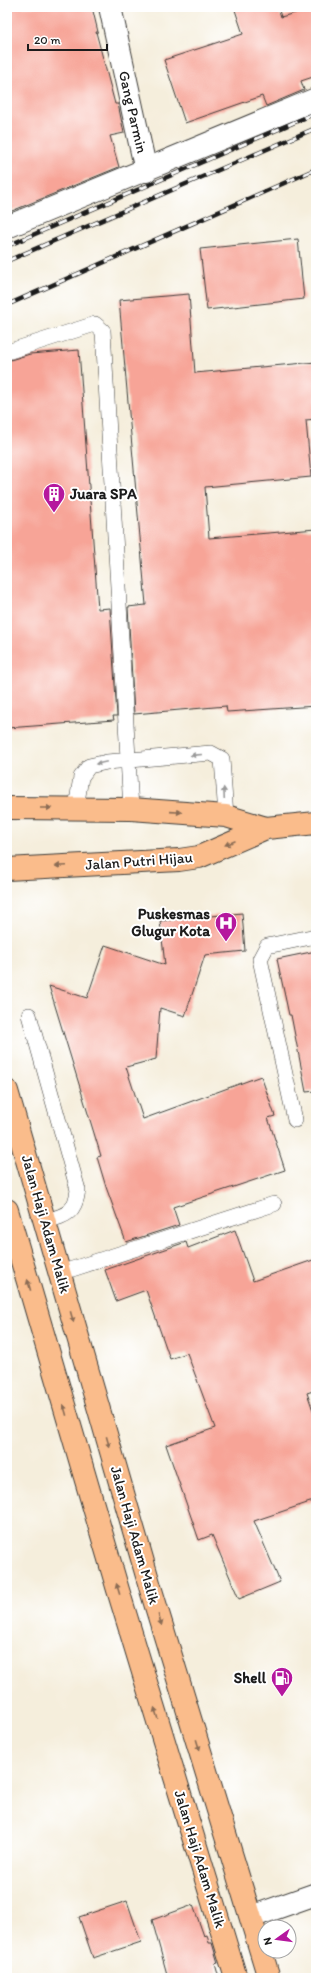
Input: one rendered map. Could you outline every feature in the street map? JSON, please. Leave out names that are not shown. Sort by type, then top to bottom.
[{"type":"main road","name":"Jalan Putri Hijau","points":[[7,808],[131,809],[226,816],[266,828]]},
{"type":"main road","name":"Jalan Putri Hijau","points":[[7,869],[179,860],[199,856],[266,828],[316,822]]},
{"type":"main road","name":"Jalan Haji Adam Malik","points":[[7,1091],[149,1582],[269,1978]]},
{"type":"main road","name":"Jalan Haji Adam Malik","points":[[7,1210],[118,1590],[236,1978]]},
{"type":"street","name":"Gang Parmin","points":[[110,7],[146,171]]},
{"type":"street","points":[[7,227],[146,171],[316,99]]},
{"type":"street","points":[[251,1917],[316,1894]]},
{"type":"lane","points":[[7,352],[95,324],[102,331],[131,809]]},
{"type":"lane","points":[[76,808],[81,777],[89,766],[107,762],[211,753],[222,759],[226,816]]},
{"type":"lane","points":[[295,1120],[260,959],[267,946],[316,936]]},
{"type":"lane","points":[[29,1015],[78,1190],[76,1204],[63,1216],[46,1222]]},
{"type":"lane","points":[[60,1273],[274,1204]]},
{"type":"building","points":[[7,7],[92,7],[98,32],[96,32],[115,104],[118,104],[124,133],[110,136],[119,167],[7,213]]},
{"type":"building","points":[[234,7],[278,7],[281,17],[316,7],[316,76],[301,81],[304,90],[266,106],[262,96],[185,123],[164,60],[243,34]]},
{"type":"building","points":[[298,239],[304,299],[207,310],[200,249]]},
{"type":"building","points":[[189,294],[195,373],[316,362],[316,419],[306,420],[311,477],[205,487],[209,538],[316,529],[316,706],[227,712],[226,706],[134,714],[128,607],[146,605],[119,300]]},
{"type":"building","points":[[79,350],[98,609],[110,608],[117,716],[113,716],[114,720],[7,728],[7,427],[10,427],[7,361],[30,354]]},
{"type":"building","points":[[242,913],[245,951],[205,955],[185,1016],[160,1008],[156,1059],[126,1067],[143,1119],[261,1076],[275,1116],[268,1118],[285,1170],[173,1207],[179,1225],[126,1242],[106,1187],[97,1157],[101,1156],[49,986],[87,998],[105,945],[165,965],[160,921]]},
{"type":"building","points":[[316,951],[316,1091],[306,1092],[291,1015],[289,1015],[277,959]]},
{"type":"building","points":[[235,1230],[253,1281],[316,1259],[316,1390],[307,1393],[316,1419],[316,1500],[254,1521],[280,1582],[239,1599],[212,1535],[199,1540],[166,1445],[215,1428],[187,1353],[170,1359],[146,1290],[116,1301],[105,1270],[186,1242],[188,1248]]},
{"type":"building","points":[[127,1901],[141,1942],[93,1958],[79,1917]]},
{"type":"building","points":[[193,1905],[204,1936],[207,1935],[209,1943],[212,1943],[218,1963],[215,1964],[219,1978],[168,1978],[152,1920]]},
{"type":"railway","points":[[7,246],[316,113]]},
{"type":"railway","points":[[7,261],[316,128]]},
{"type":"railway","points":[[7,305],[316,169]]},
{"type":"place","name":"Juara SPA","points":[[54,514]]},
{"type":"place","name":"Puskesmas Glugur Kota","points":[[226,942]]},
{"type":"place","name":"Shell","points":[[282,1698]]}]
